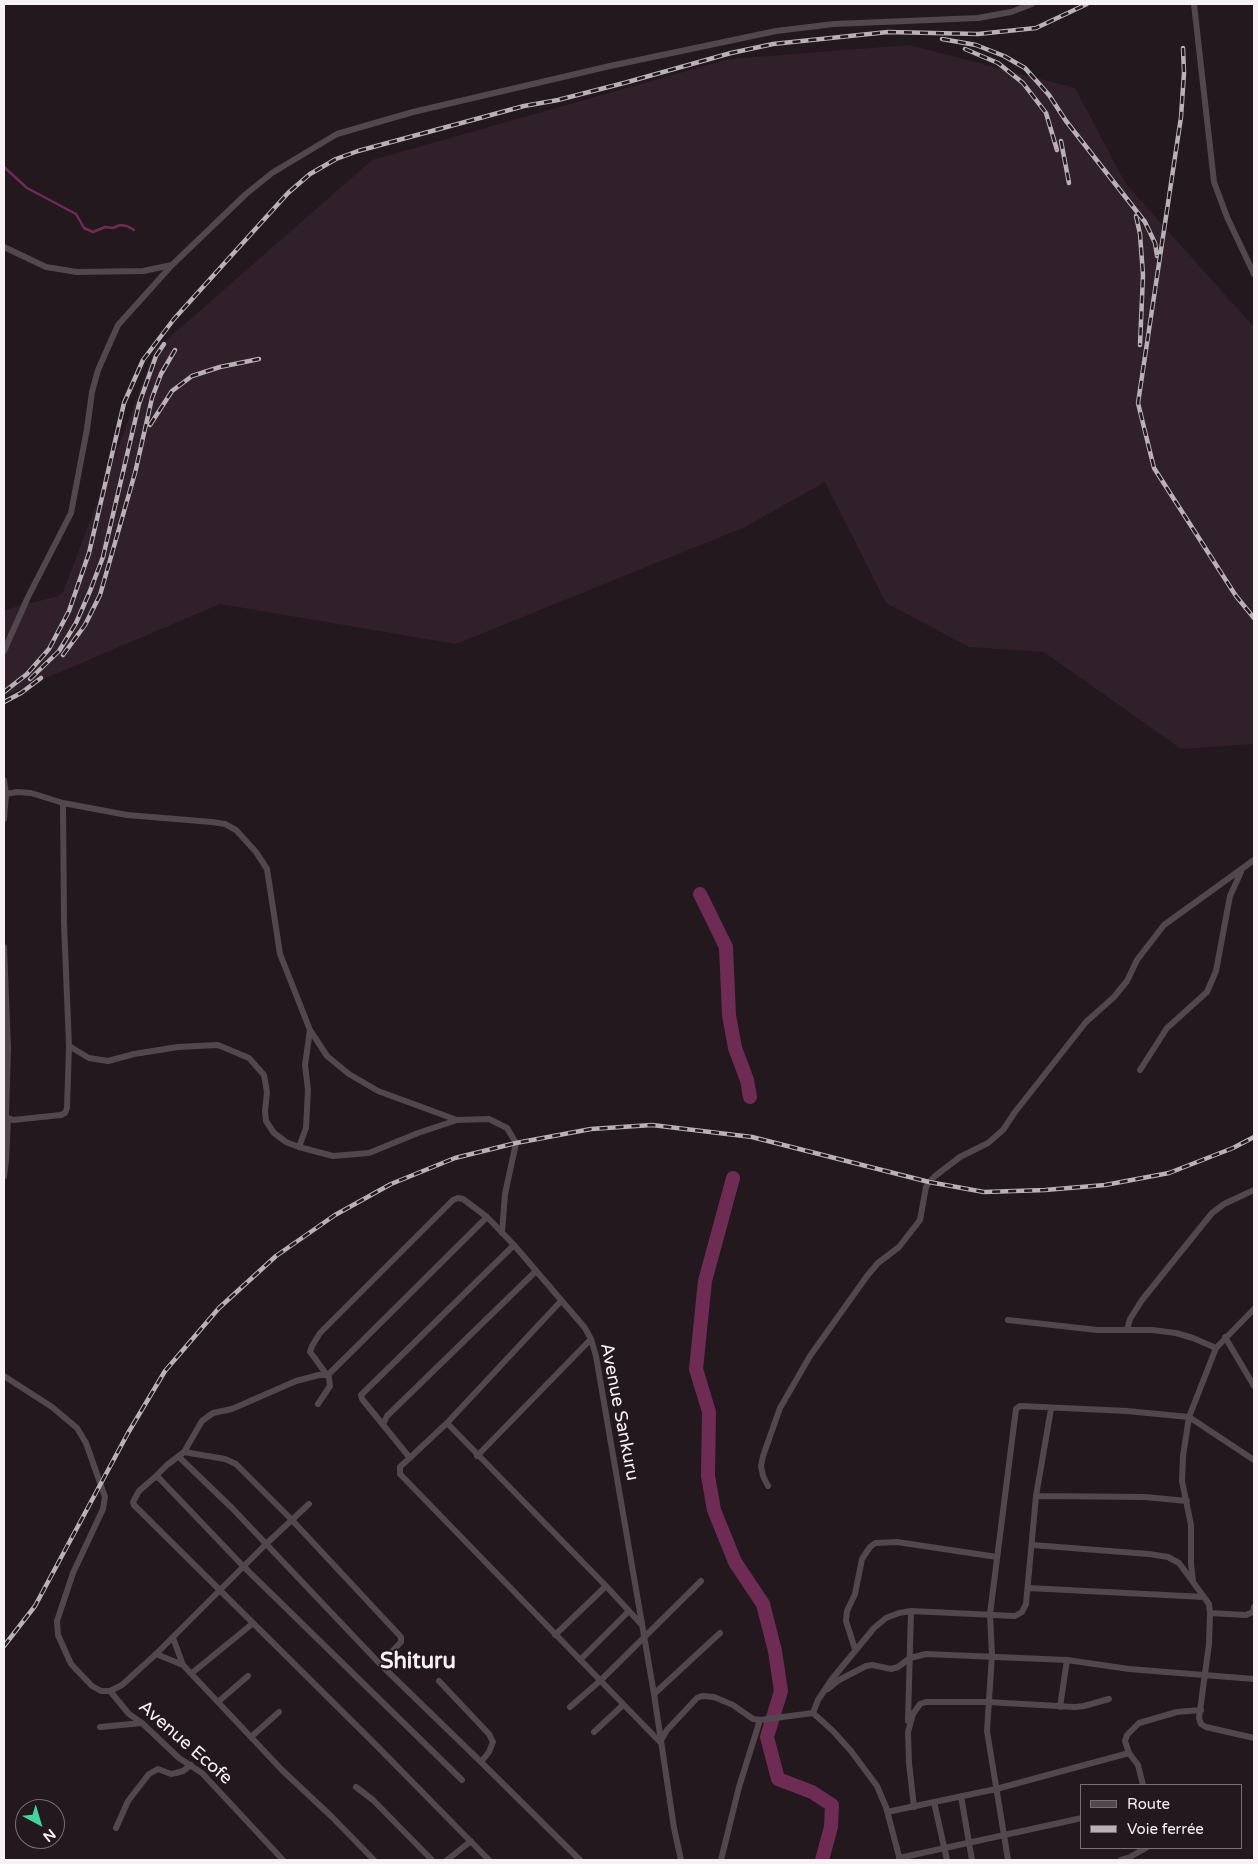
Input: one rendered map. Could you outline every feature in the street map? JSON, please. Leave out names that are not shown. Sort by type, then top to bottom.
[{"type":"street","points":[[4,650],[71,513],[86,437],[92,392],[106,349],[118,326],[172,265],[246,194],[272,174],[338,134],[432,108],[610,66],[756,34],[834,24],[978,18],[1011,12],[1032,4]]},
{"type":"street","points":[[1194,4],[1214,182],[1227,217],[1254,274]]},
{"type":"street","points":[[4,247],[46,267],[77,272],[143,271],[172,265]]},
{"type":"street","points":[[4,780],[6,794],[4,819]]},
{"type":"street","points":[[6,794],[17,792],[32,794],[63,803],[127,815],[225,824],[236,830],[256,852],[267,869],[280,954],[310,1030],[327,1056],[349,1074],[378,1091],[457,1120]]},
{"type":"street","points":[[8,1118],[13,1120],[61,1115],[65,1113],[67,1108],[69,1046],[64,923],[63,803]]},
{"type":"street","points":[[768,1486],[761,1466],[780,1408],[810,1356],[866,1276],[878,1263],[899,1247],[920,1220],[926,1186],[935,1176],[960,1157],[988,1143],[1003,1130],[1086,1022],[1114,997],[1127,981],[1137,960],[1164,925],[1254,860]]},
{"type":"street","points":[[1140,1070],[1168,1028],[1207,992],[1216,971],[1230,896],[1241,871]]},
{"type":"street","points":[[4,946],[8,1048],[6,1116],[8,1118],[4,1177]]},
{"type":"street","points":[[298,1147],[306,1128],[308,1090],[305,1065],[310,1030]]},
{"type":"street","points":[[69,1046],[88,1058],[108,1061],[134,1054],[178,1047],[218,1045],[248,1058],[264,1076],[267,1092],[266,1121],[274,1133],[286,1142],[298,1147],[333,1156],[369,1153],[418,1133],[457,1120],[490,1119],[507,1128],[516,1143],[505,1194],[502,1233]]},
{"type":"street","points":[[1127,1330],[1130,1319],[1142,1300],[1212,1213],[1224,1204],[1254,1190]]},
{"type":"street","name":"Avenue Sankuru","points":[[328,1374],[310,1352],[320,1333],[453,1200],[458,1198],[463,1199],[487,1217],[514,1245],[585,1328],[596,1356],[681,1860]]},
{"type":"street","points":[[487,1217],[328,1374],[296,1381],[232,1409],[213,1413],[202,1422],[181,1455],[167,1464],[140,1491],[133,1502],[221,1590],[252,1624],[375,1744],[489,1860]]},
{"type":"street","points":[[410,1458],[362,1399],[361,1395],[514,1245]]},
{"type":"street","points":[[383,1424],[387,1416],[536,1272]]},
{"type":"street","points":[[561,1301],[447,1423],[400,1467],[400,1474],[660,1742],[667,1730],[702,1696],[719,1699],[760,1720],[813,1713],[851,1751],[877,1786],[888,1812],[900,1859],[944,1847],[1080,1818]]},
{"type":"street","points":[[1194,1583],[1191,1563],[1192,1534],[1182,1480],[1183,1456],[1189,1417],[1216,1348],[1254,1309]]},
{"type":"street","points":[[1008,1320],[1097,1330],[1176,1333],[1216,1348]]},
{"type":"street","points":[[1225,1338],[1254,1386]]},
{"type":"street","points":[[477,1456],[590,1339]]},
{"type":"street","points":[[318,1404],[330,1386],[328,1374]]},
{"type":"street","points":[[4,1376],[52,1406],[77,1428],[94,1462],[105,1497],[103,1509],[73,1573],[57,1621],[58,1636],[71,1664],[92,1686],[101,1691],[110,1691],[122,1685],[173,1638],[266,1544],[309,1504]]},
{"type":"street","points":[[1008,1860],[986,1731],[992,1655],[990,1614],[1016,1410],[1020,1406],[1051,1409],[1127,1411],[1189,1417],[1254,1460]]},
{"type":"street","points":[[813,1713],[818,1700],[855,1649],[886,1618],[911,1611],[1015,1616],[1022,1612],[1026,1604],[1036,1496],[1051,1409]]},
{"type":"street","points":[[447,1423],[642,1624]]},
{"type":"street","points":[[181,1455],[225,1459],[236,1464],[291,1520],[401,1637],[401,1642],[380,1664]]},
{"type":"street","points":[[181,1455],[380,1664],[580,1860]]},
{"type":"street","points":[[155,1477],[159,1478],[244,1566],[462,1780]]},
{"type":"street","points":[[1036,1496],[1145,1497],[1187,1501]]},
{"type":"street","points":[[855,1649],[846,1621],[847,1611],[855,1594],[862,1559],[875,1543],[897,1542],[997,1557]]},
{"type":"street","points":[[1032,1544],[1149,1554],[1168,1557],[1178,1563],[1209,1604],[1210,1613],[1205,1675],[1199,1718],[1201,1724],[1206,1727],[1254,1738]]},
{"type":"street","points":[[570,1707],[601,1680],[701,1581]]},
{"type":"street","points":[[555,1635],[606,1586]]},
{"type":"street","points":[[1028,1588],[1204,1596]]},
{"type":"street","points":[[1210,1613],[1246,1615],[1253,1612],[1254,1607]]},
{"type":"street","points":[[580,1660],[629,1611]]},
{"type":"street","points":[[911,1611],[908,1732],[914,1807]]},
{"type":"street","points":[[192,1673],[252,1624]]},
{"type":"street","points":[[654,1694],[720,1633]]},
{"type":"street","points":[[173,1638],[183,1664],[282,1770],[374,1860]]},
{"type":"street","points":[[156,1654],[183,1664]]},
{"type":"street","points":[[818,1700],[838,1680],[866,1666],[872,1665],[891,1669],[898,1667],[910,1658],[926,1654],[992,1655],[1067,1660],[1129,1669],[1254,1679]]},
{"type":"street","points":[[1060,1707],[1067,1660]]},
{"type":"street","points":[[219,1702],[248,1676]]},
{"type":"street","points":[[439,1681],[489,1734],[493,1742],[489,1752],[481,1762]]},
{"type":"street","name":"Avenue Ecofe","points":[[110,1691],[129,1714],[142,1723],[179,1758],[202,1773],[283,1860]]},
{"type":"street","points":[[908,1732],[916,1708],[926,1702],[988,1702],[1060,1707],[1084,1706],[1108,1699]]},
{"type":"street","points":[[594,1732],[623,1705]]},
{"type":"street","points":[[1143,1784],[1138,1765],[1129,1753],[1126,1741],[1127,1735],[1139,1723],[1177,1712],[1201,1710]]},
{"type":"street","points":[[252,1737],[279,1712]]},
{"type":"street","points":[[721,1860],[739,1787],[760,1720]]},
{"type":"street","points":[[100,1727],[142,1723]]},
{"type":"street","points":[[888,1812],[996,1789],[1129,1753]]},
{"type":"street","points":[[116,1828],[128,1801],[149,1774],[158,1769],[171,1774],[183,1771],[191,1766]]},
{"type":"street","points":[[356,1787],[374,1800],[432,1860]]},
{"type":"street","points":[[960,1796],[972,1860]]},
{"type":"street","points":[[934,1802],[947,1860]]},
{"type":"street","points":[[447,1860],[471,1841]]},
{"type":"street","points":[[1121,1860],[1144,1849]]},
{"type":"shaded area","points":[[909,45],[1075,88],[1126,184],[1254,327],[1254,744],[1181,749],[1044,652],[969,647],[886,603],[825,482],[745,527],[456,644],[220,604],[4,696],[4,610],[58,596],[63,592],[155,350],[372,160],[729,59]]},
{"type":"waterway","points":[[4,167],[27,188],[76,214],[84,228],[93,232],[105,227],[113,228],[120,225],[134,230]]},
{"type":"waterway","points":[[700,894],[726,947],[729,1015],[735,1048],[747,1080],[750,1097]]},
{"type":"waterway","points":[[733,1178],[705,1281],[696,1369],[709,1412],[708,1476],[714,1510],[735,1562],[763,1604],[775,1651],[781,1691],[767,1737],[778,1779],[812,1792],[832,1805],[831,1827],[822,1860]]},
{"type":"railway","points":[[4,692],[27,674],[49,649],[69,611],[89,553],[124,403],[143,360],[174,319],[288,193],[310,174],[336,159],[358,151],[524,106],[558,100],[624,83],[731,53],[773,44],[888,32],[978,34],[1036,28],[1087,4]]},
{"type":"railway","points":[[942,39],[976,45],[1004,56],[1025,68],[1049,95],[1066,121],[1145,222],[1155,243],[1157,256]]},
{"type":"railway","points":[[1183,48],[1184,73],[1181,117],[1138,403],[1154,468],[1236,596],[1254,618]]},
{"type":"railway","points":[[965,49],[998,63],[1023,83],[1046,113],[1057,150]]},
{"type":"railway","points":[[1061,141],[1069,183]]},
{"type":"railway","points":[[1136,216],[1140,234],[1143,275],[1140,345]]},
{"type":"railway","points":[[30,679],[59,651],[76,623],[90,591],[103,557],[139,404],[156,356],[164,344]]},
{"type":"railway","points":[[63,655],[85,625],[100,595],[135,473],[152,398],[161,374],[175,350]]},
{"type":"railway","points":[[150,425],[172,391],[192,376],[220,367],[259,359]]},
{"type":"railway","points":[[4,702],[21,693],[41,678]]},
{"type":"railway","points":[[4,1646],[35,1606],[128,1433],[165,1371],[219,1308],[276,1256],[335,1215],[391,1184],[455,1158],[516,1143],[591,1129],[652,1125],[752,1137],[929,1182],[984,1192],[1045,1190],[1105,1185],[1169,1173],[1233,1148],[1254,1137]]},
{"type":"district","name":"Shituru","points":[[418,1662]]}]
